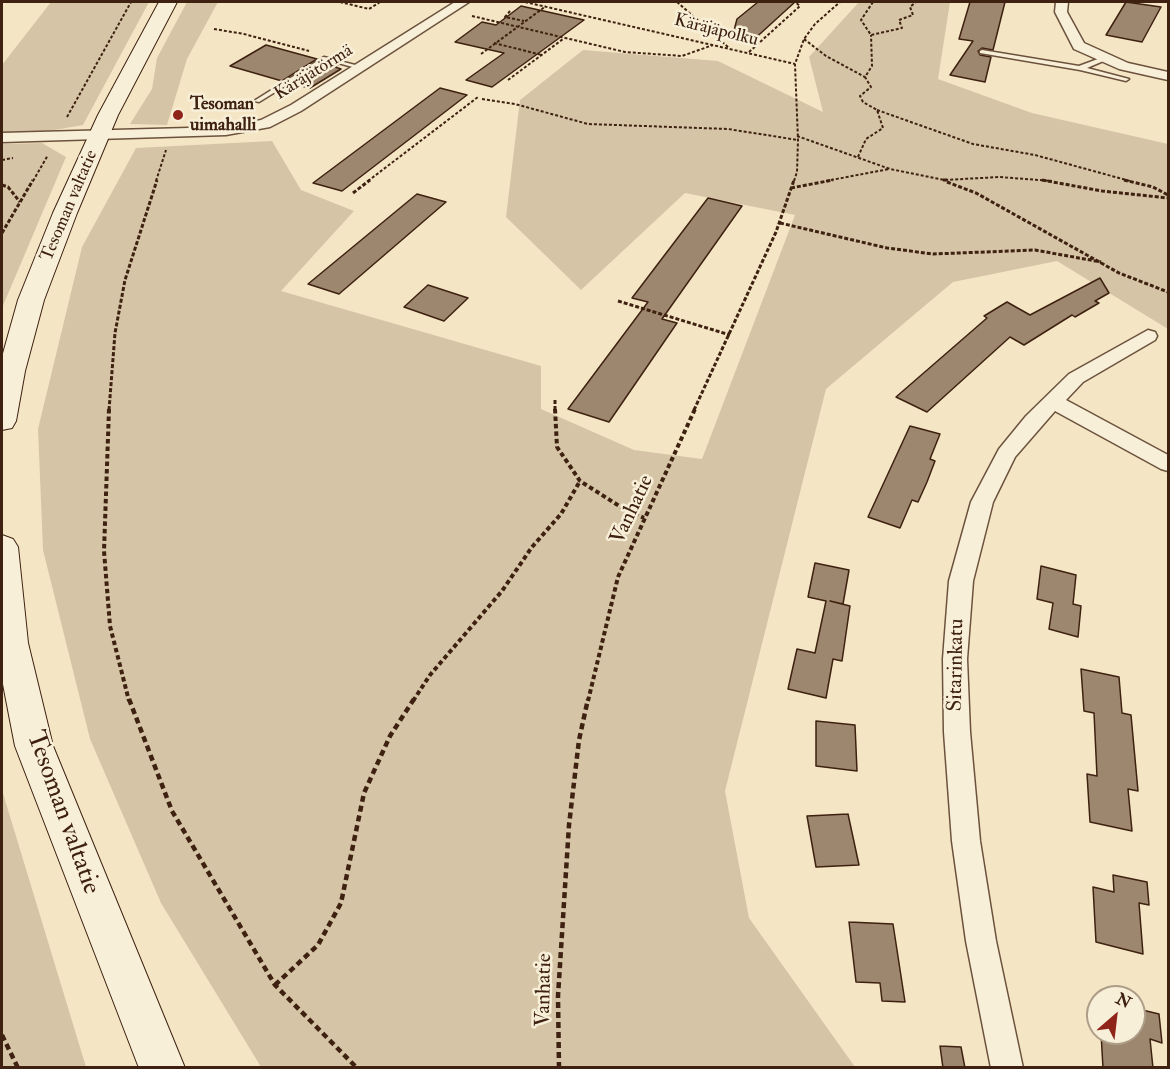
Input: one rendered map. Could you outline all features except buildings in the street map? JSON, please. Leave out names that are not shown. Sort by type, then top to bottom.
[{"type":"main road","name":"Tesoman valtatie","points":[[2,421],[11,371],[31,300],[65,213],[100,136],[168,2]]},
{"type":"main road","name":"Tesoman valtatie","points":[[2,547],[12,643],[34,746],[162,1068]]},
{"type":"street","name":"Käräjätörmä","points":[[2,138],[225,131],[265,124],[297,108],[463,2]]},
{"type":"street","points":[[1062,2],[1060,12],[1079,46],[1124,66],[1168,76]]},
{"type":"street","name":"Sitarinkatu","points":[[1007,1068],[981,941],[966,841],[957,732],[954,659],[961,581],[982,502],[1006,454],[1033,421],[1077,378],[1148,336]]},
{"type":"street","points":[[1053,401],[1168,464]]},
{"type":"lane","points":[[982,52],[1080,68],[1126,79]]},
{"type":"lane","points":[[257,101],[326,58],[360,67]]},
{"type":"lane","points":[[1080,68],[1106,58]]},
{"type":"path","points":[[2,233],[50,153],[55,136],[86,85],[131,2]]},
{"type":"path","points":[[340,2],[369,9],[380,2]]},
{"type":"path","name":"Käräjäpolku","points":[[525,2],[795,64]]},
{"type":"path","points":[[677,2],[730,48]]},
{"type":"path","points":[[748,53],[800,6],[795,2]]},
{"type":"path","name":"Vanhatie","points":[[559,1068],[558,996],[564,892],[579,740],[601,639],[618,577],[780,223],[797,172],[795,64],[804,39],[825,12],[840,2]]},
{"type":"path","points":[[865,77],[872,66],[871,35],[861,20],[873,2]]},
{"type":"path","points":[[871,35],[902,28],[899,20],[913,15],[910,7],[916,2]]},
{"type":"path","points":[[481,54],[546,6]]},
{"type":"path","points":[[448,11],[625,52],[682,56],[714,44]]},
{"type":"path","points":[[510,11],[505,17],[524,21]]},
{"type":"path","points":[[214,29],[306,50],[326,58]]},
{"type":"path","points":[[508,80],[564,39]]},
{"type":"path","points":[[804,39],[826,56],[865,77],[871,87],[860,96],[863,102],[877,110],[973,144],[1035,155],[1153,187],[1168,196]]},
{"type":"path","points":[[494,43],[542,55]]},
{"type":"path","points":[[353,193],[478,97]]},
{"type":"path","points":[[482,99],[515,104],[588,124],[728,129],[798,138],[890,169],[944,180],[976,193],[1119,273],[1168,292]]},
{"type":"path","points":[[858,157],[866,139],[883,128],[877,110]]},
{"type":"path","points":[[169,142],[125,280],[115,333],[109,396],[104,551],[110,626],[132,712],[172,812],[274,985],[357,1068]]},
{"type":"path","points":[[792,188],[890,169]]},
{"type":"path","points":[[944,180],[1000,177],[1046,180],[1102,191],[1168,196]]},
{"type":"path","points":[[2,185],[8,187],[20,202]]},
{"type":"path","points":[[780,223],[887,248],[933,254],[1035,250],[1101,262]]},
{"type":"path","points":[[618,302],[730,335]]},
{"type":"path","points":[[555,400],[557,447],[580,481],[624,509],[644,518]]},
{"type":"path","points":[[274,985],[318,945],[341,903],[364,793],[390,736],[430,675],[502,591],[532,547],[561,514],[580,481]]},
{"type":"path","points":[[2,1035],[18,1068]]},
{"type":"shaded area","points":[[51,2],[149,2],[83,125],[49,131],[2,133],[2,65]]},
{"type":"shaded area","points":[[187,2],[218,2],[187,59],[167,125],[130,124],[152,89],[157,58]]},
{"type":"shaded area","points":[[859,2],[950,2],[938,79],[1032,113],[1168,144],[1168,329],[1057,261],[953,282],[826,389],[725,791],[749,918],[855,1067],[261,1067],[161,903],[90,739],[43,550],[38,429],[82,247],[136,148],[272,141],[301,190],[354,211],[281,291],[541,366],[541,409],[634,450],[702,459],[795,215],[685,193],[581,290],[506,217],[520,100],[583,50],[718,61],[823,112],[809,57]]},
{"type":"shaded area","points":[[42,143],[66,157],[2,308],[2,144]]},
{"type":"shaded area","points":[[2,790],[86,1067],[2,1067]]},
{"type":"place","name":"Tesoman uimahalli","points":[[178,115]]}]
